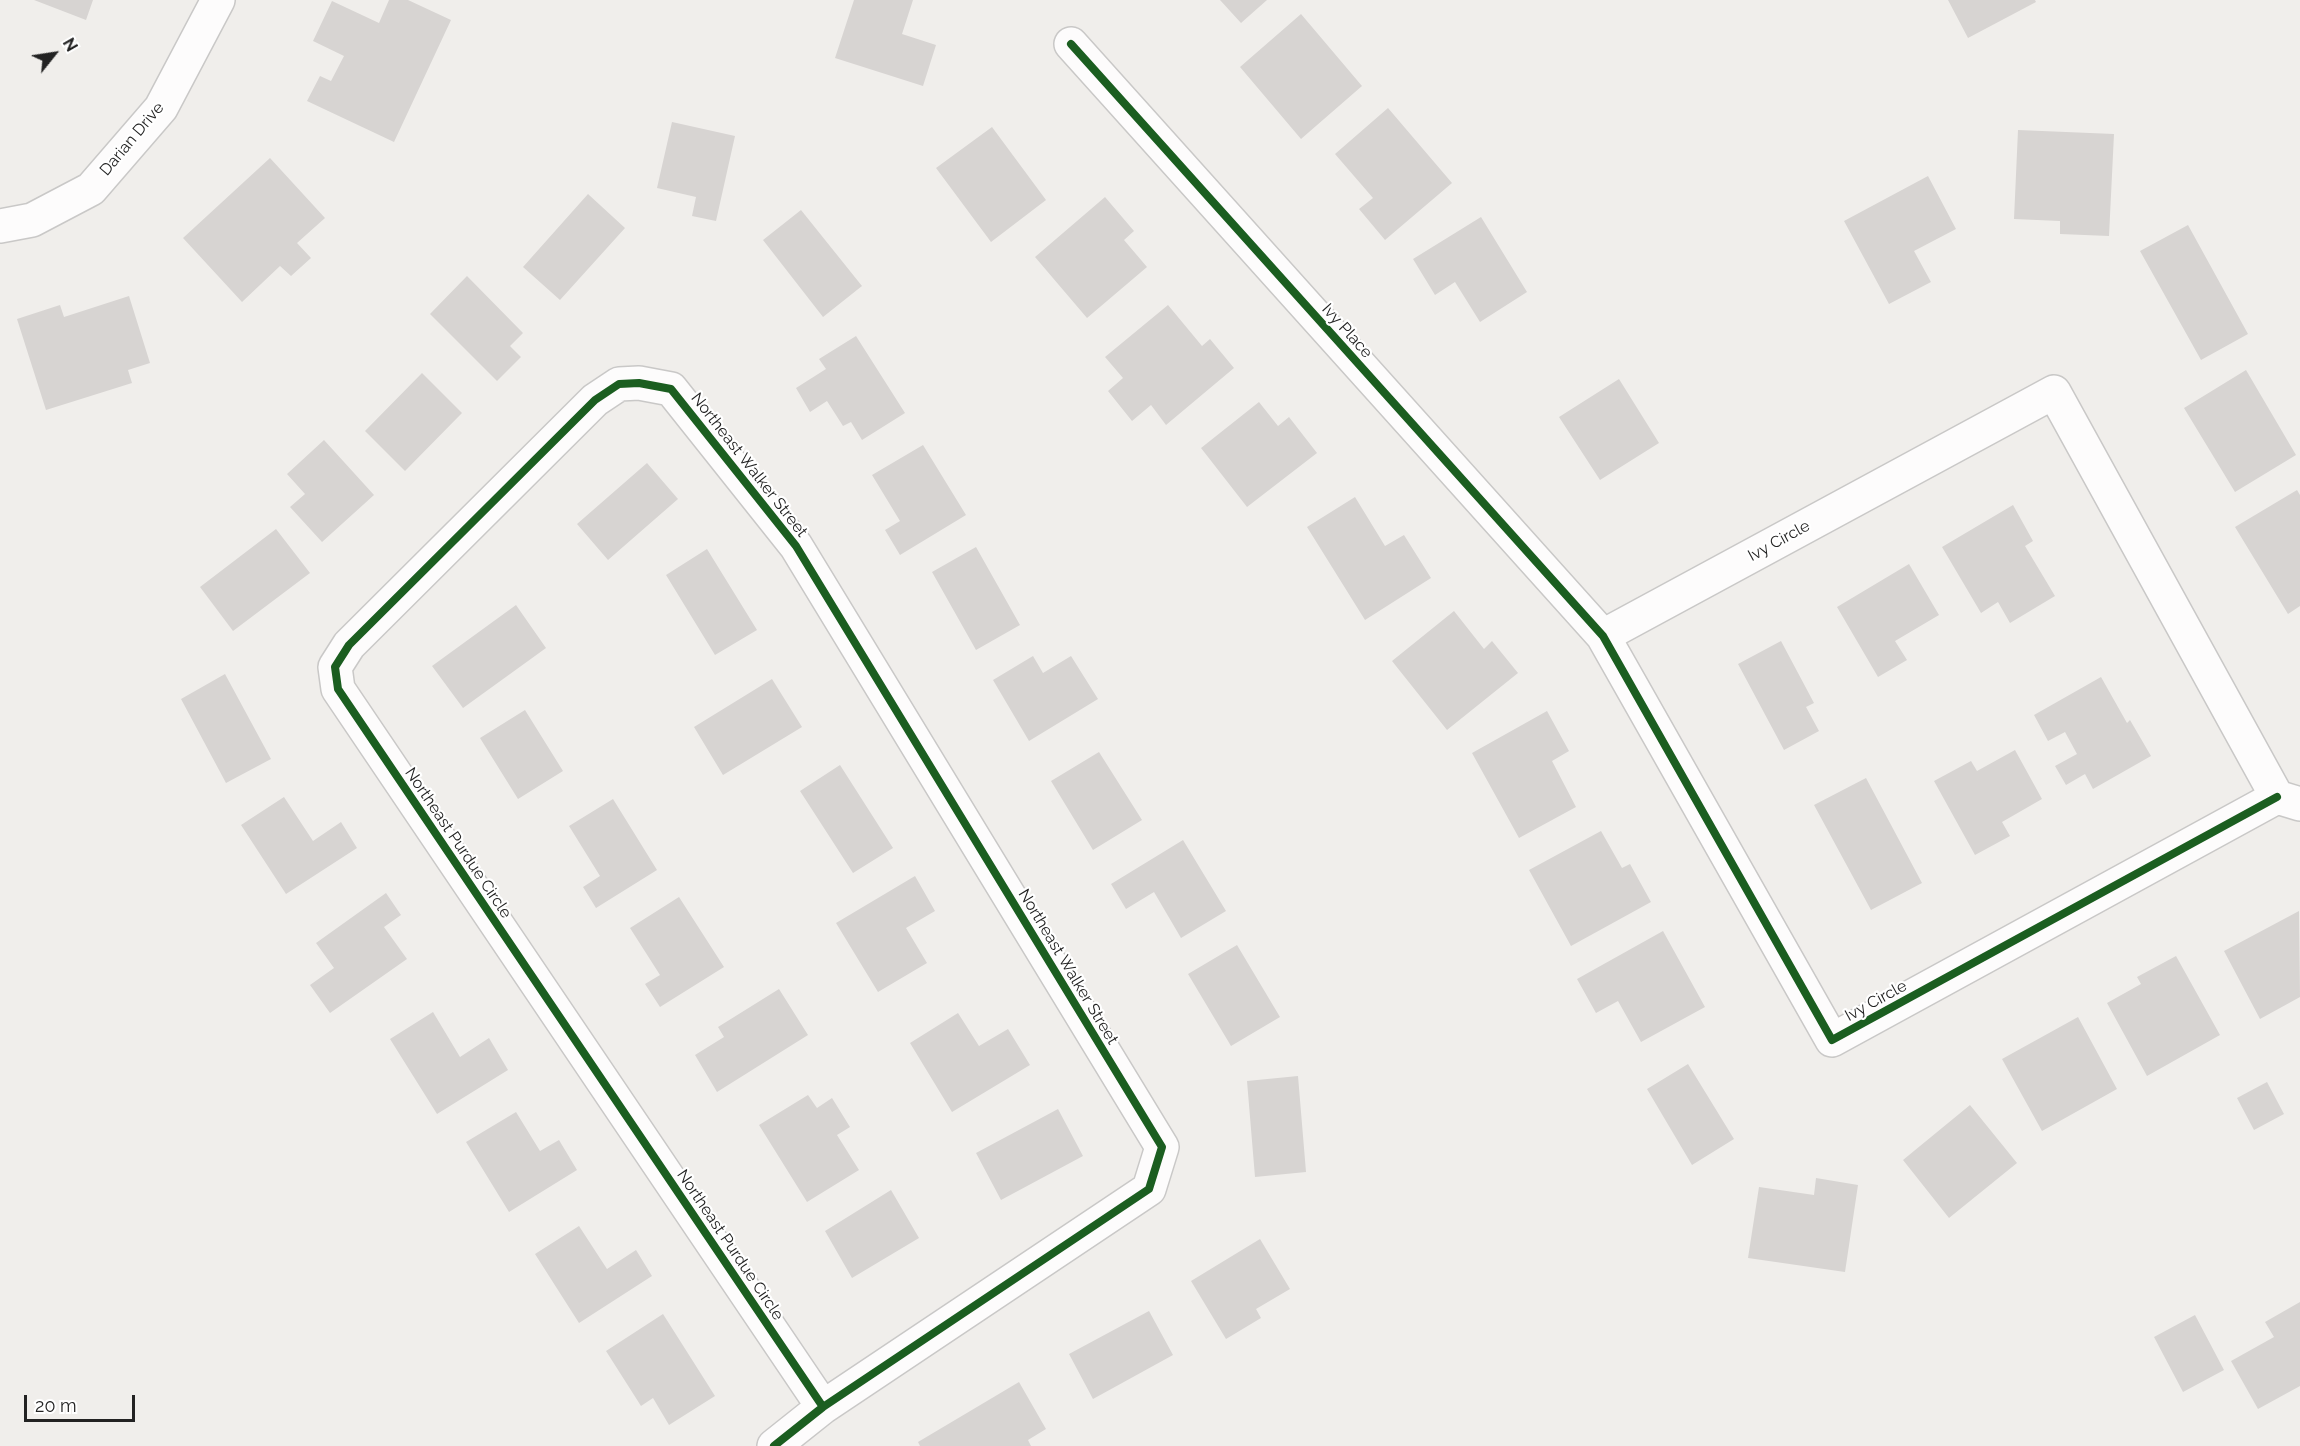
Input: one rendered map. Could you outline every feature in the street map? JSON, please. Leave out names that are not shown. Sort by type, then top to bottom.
[{"type":"street","name":"Darian Drive","points":[[0,226],[32,220],[91,189],[161,108],[218,0]]},
{"type":"street","name":"Ivy Place","points":[[1071,44],[1603,636]]},
{"type":"street","name":"Northeast Purdue Circle","points":[[671,389],[639,383],[619,384],[595,400],[349,645],[335,667],[338,689],[823,1407]]},
{"type":"street","name":"Northeast Walker Street","points":[[671,389],[796,546],[1162,1147],[1149,1190],[823,1407],[774,1446]]},
{"type":"street","name":"Ivy Circle","points":[[2054,392],[2288,800],[1832,1040],[1603,636],[2054,392]]},
{"type":"building","points":[[34,0],[93,0],[86,20]]},
{"type":"building","points":[[389,0],[408,0],[451,20],[394,142],[307,101],[320,76],[331,81],[344,56],[313,41],[332,1],[379,23]]},
{"type":"building","points":[[854,0],[913,0],[902,34],[936,45],[923,86],[835,58]]},
{"type":"building","points":[[1220,0],[1267,0],[1241,23]]},
{"type":"building","points":[[1948,0],[2035,0],[2036,2],[1968,38]]},
{"type":"building","points":[[1301,14],[1362,86],[1301,139],[1240,67]]},
{"type":"building","points":[[1388,108],[1452,183],[1385,240],[1359,209],[1373,198],[1335,154]]},
{"type":"building","points":[[672,122],[735,136],[716,221],[692,216],[696,197],[657,188]]},
{"type":"building","points":[[992,127],[1046,200],[991,242],[936,168]]},
{"type":"building","points":[[2018,130],[2114,134],[2109,236],[2060,234],[2060,221],[2014,219]]},
{"type":"building","points":[[270,158],[325,218],[297,243],[311,258],[291,276],[280,266],[242,302],[183,238]]},
{"type":"building","points":[[1928,176],[1956,229],[1914,251],[1931,282],[1889,304],[1844,221]]},
{"type":"building","points":[[588,194],[625,228],[560,300],[523,267]]},
{"type":"building","points":[[1105,197],[1134,231],[1124,240],[1147,267],[1087,318],[1035,257]]},
{"type":"building","points":[[801,210],[862,286],[823,317],[763,240]]},
{"type":"building","points":[[1481,217],[1527,292],[1480,322],[1455,282],[1435,295],[1413,259]]},
{"type":"building","points":[[2188,225],[2248,334],[2201,360],[2140,251]]},
{"type":"building","points":[[467,276],[523,333],[510,346],[521,357],[497,381],[430,314]]},
{"type":"building","points":[[129,296],[150,363],[128,370],[132,383],[46,410],[17,319],[60,305],[64,317]]},
{"type":"building","points":[[1168,305],[1202,346],[1210,339],[1234,368],[1166,425],[1151,405],[1132,421],[1108,391],[1123,378],[1105,357]]},
{"type":"building","points":[[856,336],[905,413],[862,440],[851,422],[843,426],[827,401],[810,412],[796,388],[826,369],[819,359]]},
{"type":"building","points":[[2246,370],[2296,455],[2235,492],[2184,408]]},
{"type":"building","points":[[422,373],[462,413],[405,471],[365,431]]},
{"type":"building","points":[[1619,379],[1659,443],[1600,480],[1559,417]]},
{"type":"building","points":[[1259,402],[1278,426],[1289,417],[1317,453],[1247,507],[1201,448]]},
{"type":"building","points":[[324,440],[374,495],[322,542],[290,507],[305,494],[287,474]]},
{"type":"building","points":[[923,445],[966,515],[900,555],[885,530],[900,521],[872,475]]},
{"type":"building","points":[[647,463],[678,499],[608,560],[577,524]]},
{"type":"building","points":[[2297,490],[2300,495],[2300,606],[2288,614],[2235,527]]},
{"type":"building","points":[[1355,497],[1385,546],[1404,535],[1431,578],[1365,620],[1307,527]]},
{"type":"building","points":[[2013,505],[2033,541],[2025,546],[2055,596],[2010,623],[1998,602],[1981,613],[1942,547]]},
{"type":"building","points":[[276,529],[310,573],[233,631],[200,587]]},
{"type":"building","points":[[976,547],[1020,625],[976,650],[932,572]]},
{"type":"building","points":[[707,549],[757,630],[715,655],[666,575]]},
{"type":"building","points":[[1909,564],[1939,615],[1895,641],[1907,660],[1878,677],[1837,607]]},
{"type":"building","points":[[516,605],[546,648],[463,708],[432,666]]},
{"type":"building","points":[[1454,611],[1484,649],[1492,641],[1518,673],[1447,730],[1392,661]]},
{"type":"building","points":[[1781,641],[1814,703],[1806,707],[1819,731],[1784,750],[1738,664]]},
{"type":"building","points":[[1033,656],[1043,673],[1071,656],[1098,699],[1029,741],[993,680]]},
{"type":"building","points":[[225,674],[271,759],[226,783],[181,699]]},
{"type":"building","points":[[2101,677],[2127,723],[2130,720],[2151,756],[2093,789],[2085,774],[2066,785],[2055,766],[2077,754],[2065,732],[2048,741],[2034,715]]},
{"type":"building","points":[[772,679],[802,727],[723,775],[694,727]]},
{"type":"building","points":[[525,710],[563,771],[518,799],[480,738]]},
{"type":"building","points":[[1547,711],[1569,751],[1552,761],[1576,807],[1519,838],[1472,753]]},
{"type":"building","points":[[2015,750],[2042,799],[2002,822],[2010,836],[1975,855],[1934,781],[1971,761],[1977,771]]},
{"type":"building","points":[[1099,752],[1142,820],[1093,850],[1051,781]]},
{"type":"building","points":[[840,765],[893,848],[853,873],[800,791]]},
{"type":"building","points":[[1866,778],[1922,883],[1871,910],[1814,805]]},
{"type":"building","points":[[284,797],[313,841],[341,822],[357,848],[286,894],[241,825]]},
{"type":"building","points":[[613,799],[657,870],[596,908],[583,887],[600,876],[569,826]]},
{"type":"building","points":[[1601,831],[1622,868],[1630,864],[1651,902],[1571,946],[1529,870]]},
{"type":"building","points":[[1183,840],[1226,911],[1181,938],[1154,892],[1126,909],[1111,884]]},
{"type":"building","points":[[915,876],[935,911],[906,928],[927,963],[878,992],[836,923]]},
{"type":"building","points":[[386,893],[401,915],[384,927],[407,959],[330,1013],[310,985],[334,968],[316,943]]},
{"type":"building","points":[[679,897],[724,967],[660,1007],[645,984],[660,975],[630,928]]},
{"type":"building","points":[[2299,911],[2300,997],[2260,1019],[2224,951]]},
{"type":"building","points":[[1663,931],[1705,1007],[1641,1042],[1618,1001],[1596,1013],[1577,979]]},
{"type":"building","points":[[1237,945],[1280,1017],[1231,1046],[1188,974]]},
{"type":"building","points":[[2176,956],[2220,1035],[2147,1076],[2107,1003],[2141,984],[2137,977]]},
{"type":"building","points":[[779,989],[808,1035],[717,1092],[695,1055],[724,1037],[718,1027]]},
{"type":"building","points":[[433,1012],[460,1057],[489,1038],[508,1070],[437,1114],[390,1039]]},
{"type":"building","points":[[958,1013],[979,1046],[1008,1029],[1030,1065],[952,1112],[910,1043]]},
{"type":"building","points":[[2078,1017],[2117,1089],[2042,1131],[2002,1059]]},
{"type":"building","points":[[1688,1064],[1734,1139],[1692,1165],[1647,1089]]},
{"type":"building","points":[[1298,1076],[1306,1172],[1255,1177],[1247,1081]]},
{"type":"building","points":[[2267,1082],[2284,1114],[2254,1130],[2237,1098]]},
{"type":"building","points":[[808,1095],[817,1108],[832,1098],[850,1127],[837,1135],[859,1170],[807,1202],[759,1125]]},
{"type":"building","points":[[1970,1105],[2017,1163],[1949,1218],[1903,1160]]},
{"type":"building","points":[[1058,1109],[1083,1156],[1001,1200],[976,1153]]},
{"type":"building","points":[[516,1112],[540,1151],[559,1140],[577,1170],[509,1212],[466,1142]]},
{"type":"building","points":[[1816,1178],[1858,1185],[1845,1272],[1748,1258],[1759,1187],[1814,1195]]},
{"type":"building","points":[[891,1190],[919,1238],[852,1278],[825,1231]]},
{"type":"building","points":[[579,1226],[607,1269],[636,1250],[652,1276],[579,1323],[535,1254]]},
{"type":"building","points":[[1260,1239],[1290,1289],[1256,1309],[1261,1318],[1226,1339],[1191,1281]]},
{"type":"building","points":[[2300,1302],[2300,1386],[2258,1409],[2231,1361],[2274,1337],[2265,1322]]},
{"type":"building","points":[[1149,1311],[1173,1355],[1093,1399],[1069,1354]]},
{"type":"building","points":[[663,1314],[715,1396],[669,1425],[653,1398],[641,1406],[606,1351]]},
{"type":"building","points":[[2195,1315],[2224,1370],[2183,1392],[2154,1337]]},
{"type":"building","points":[[1019,1382],[1046,1429],[1028,1440],[1031,1446],[920,1446],[918,1442]]},
{"type":"cycle path","points":[[1071,44],[1603,636],[1832,1040],[2277,797]]},
{"type":"cycle path","points":[[774,1446],[823,1407],[1149,1189],[1162,1147],[796,546],[671,389],[639,383],[619,384],[595,400],[349,645],[335,667],[338,689],[823,1407]]}]
